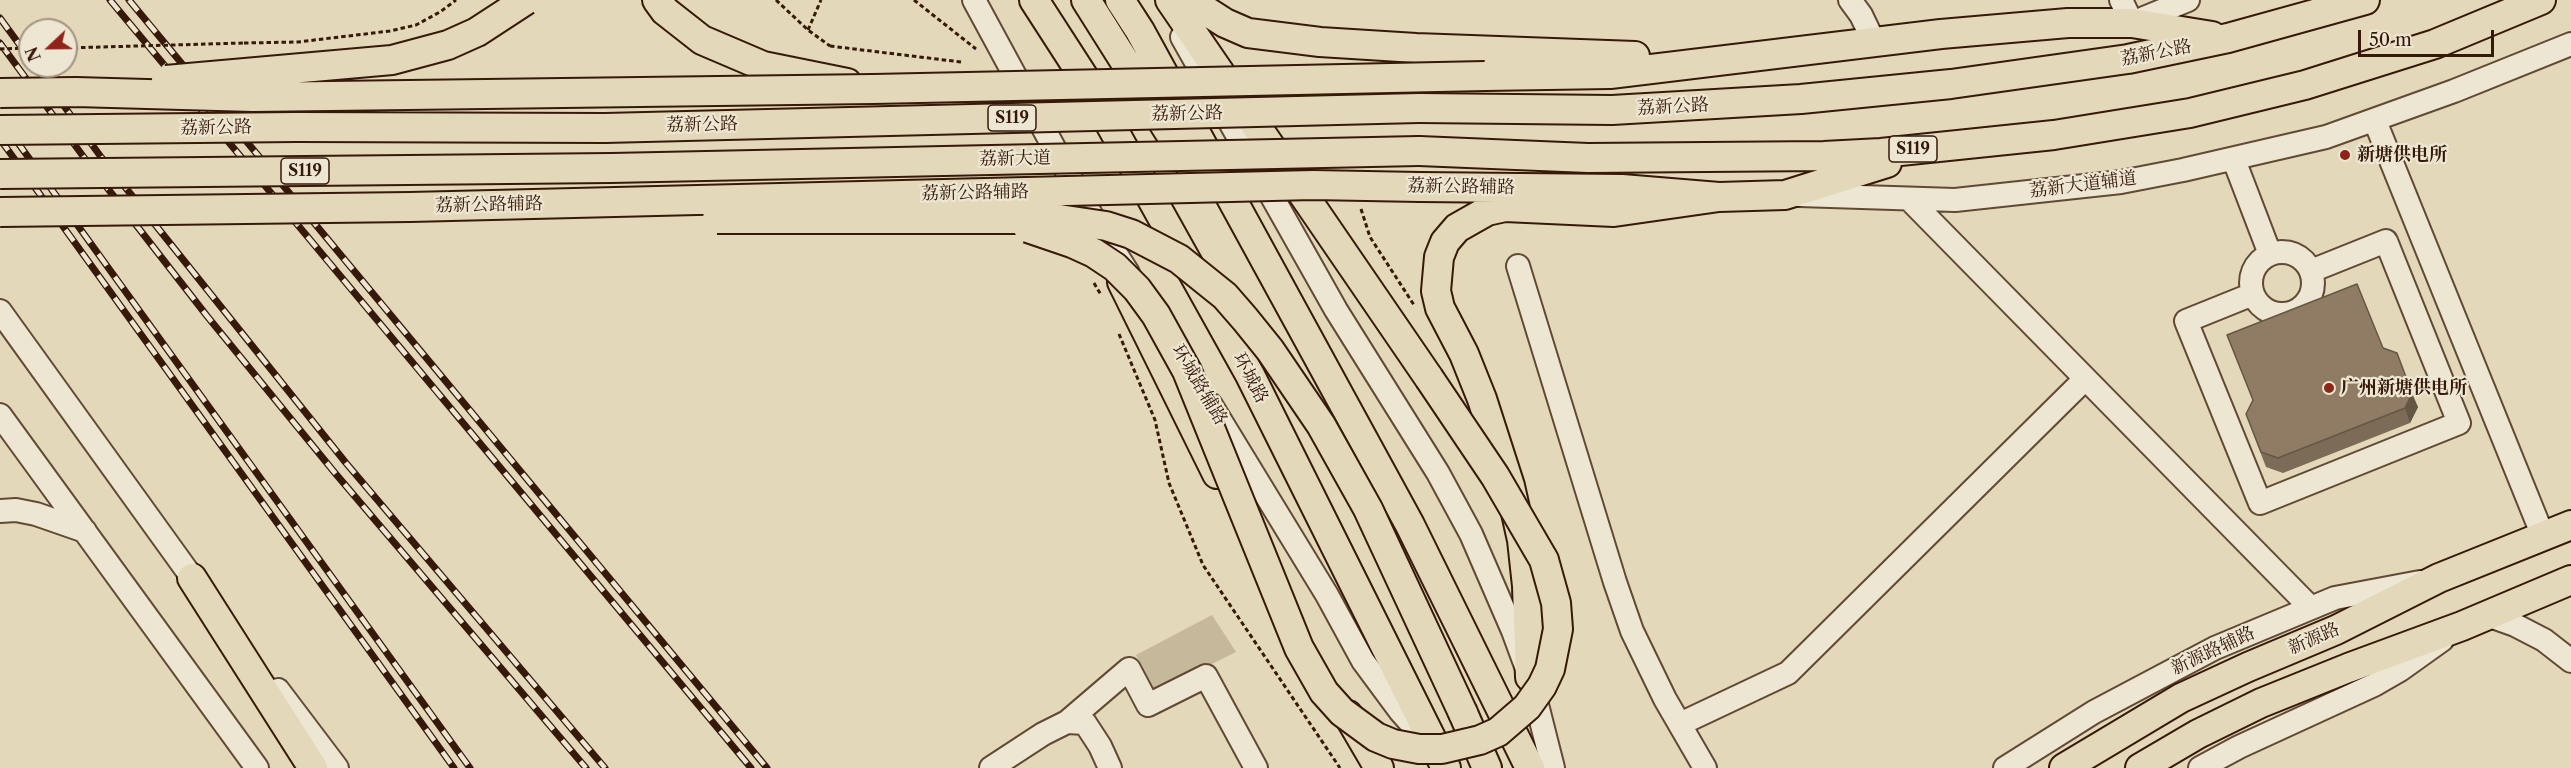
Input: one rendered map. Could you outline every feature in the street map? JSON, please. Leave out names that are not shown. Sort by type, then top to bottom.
[{"type":"main road","points":[[477,32],[511,0]]},
{"type":"main road","points":[[76,92],[203,75],[392,60],[448,45],[477,32],[526,0]]},
{"type":"main road","points":[[657,0],[665,11],[702,40],[763,66],[873,89]]},
{"type":"main road","name":"环城路","points":[[1034,0],[1085,79],[1250,375],[1444,763]]},
{"type":"main road","points":[[1120,0],[1140,31],[1410,525],[1530,768]]},
{"type":"main road","points":[[991,220],[1034,230],[1094,253],[1115,267],[1137,289],[1156,315],[1187,371],[1287,621],[1310,671],[1342,712],[1376,736],[1393,744],[1442,749],[1461,746],[1498,732],[1527,707],[1542,686],[1550,669],[1558,629],[1556,603],[1545,560],[1495,476],[1170,0]]},
{"type":"main road","points":[[1189,0],[1225,23],[1248,33],[1320,42],[1416,48],[1724,59]]},
{"type":"main road","name":"荔新公路","points":[[0,130],[296,127],[605,128],[1419,108],[1612,110],[1801,99],[2033,74],[2128,59],[2228,38],[2365,0]]},
{"type":"main road","name":"S119","points":[[1588,158],[1824,156],[1881,153],[1993,142],[2122,125],[2246,101],[2388,60],[2545,0]]},
{"type":"main road","points":[[1089,5],[1190,166],[1275,279]]},
{"type":"main road","points":[[0,93],[76,92],[254,97],[873,89],[1610,74],[1874,42],[2068,23],[2127,11],[2228,38]]},
{"type":"main road","name":"荔新公路辅路","points":[[0,212],[410,207],[1313,185],[1622,189],[1719,197],[1785,195],[1942,146]]},
{"type":"main road","name":"荔新大道","points":[[0,174],[611,168],[1419,151],[1588,158]]},
{"type":"main road","points":[[1420,187],[1588,158]]},
{"type":"main road","points":[[1530,677],[1527,586],[1522,540],[1510,486],[1482,399],[1464,354],[1440,308],[1436,291],[1438,257],[1445,242],[1457,228],[1487,211],[1523,207],[1624,211],[1719,197]]},
{"type":"main road","points":[[1085,206],[1255,549],[1377,766]]},
{"type":"main road","points":[[410,207],[523,219],[1059,219],[1106,226],[1131,234],[1179,259],[1226,296],[1270,350],[1292,380],[1347,470],[1387,549],[1487,768]]},
{"type":"main road","name":"新源路","points":[[2064,768],[2181,698],[2336,630],[2439,578],[2571,525]]},
{"type":"main road","points":[[192,578],[313,768]]},
{"type":"main road","points":[[2140,768],[2198,734],[2261,703],[2474,621],[2571,580]]},
{"type":"street","name":"环城路辅路","points":[[974,0],[1085,206],[1186,364],[1327,595],[1363,661],[1400,711],[1444,763]]},
{"type":"street","points":[[1160,0],[1336,310],[1438,473],[1471,534],[1530,677],[1553,768]]},
{"type":"street","points":[[1850,0],[1861,15],[1874,42]]},
{"type":"street","points":[[2127,11],[2188,0]]},
{"type":"street","name":"荔新大道辅道","points":[[1785,195],[1955,200],[2121,182],[2326,137],[2375,121],[2571,44]]},
{"type":"street","points":[[2375,121],[2543,536]]},
{"type":"street","points":[[2234,159],[2271,254]]},
{"type":"street","points":[[1909,199],[2310,608]]},
{"type":"street","points":[[2253,294],[2186,321],[2260,503],[2459,423],[2386,241],[2311,271]]},
{"type":"street","points":[[2280,252],[2299,256],[2311,271],[2313,291],[2302,307],[2294,312],[2275,314],[2265,310],[2253,294],[2251,285],[2256,266],[2271,254],[2280,252]]},
{"type":"street","points":[[1518,266],[1632,631],[1702,766]]},
{"type":"street","points":[[0,311],[192,578],[336,768]]},
{"type":"street","points":[[1680,724],[1788,673],[2085,379]]},
{"type":"street","points":[[0,415],[256,768]]},
{"type":"street","points":[[0,511],[16,510],[36,514],[85,531]]},
{"type":"street","name":"新源路辅路","points":[[2005,768],[2094,712],[2215,648],[2310,608],[2369,590],[2439,578]]},
{"type":"street","points":[[2200,768],[2239,747],[2374,685],[2474,621],[2515,625],[2544,640],[2571,661]]},
{"type":"street","points":[[991,768],[1067,722],[1129,669],[1148,705],[1206,676],[1256,768]]},
{"type":"street","points":[[1067,722],[1085,723],[1110,768]]},
{"type":"path","points":[[78,48],[298,42],[390,31],[416,25],[456,0]]},
{"type":"path","points":[[776,0],[808,30],[830,46],[963,62]]},
{"type":"path","points":[[808,30],[821,0]]},
{"type":"path","points":[[915,0],[979,51]]},
{"type":"path","points":[[0,49],[18,48]]},
{"type":"path","points":[[1360,207],[1370,237],[1417,309]]},
{"type":"path","points":[[1092,279],[1102,298]]},
{"type":"path","points":[[1116,327],[1155,420],[1169,483],[1203,565],[1340,768]]},
{"type":"shaded area","points":[[1212,615],[1236,652],[1155,692],[1136,655]]},
{"type":"building","name":"广州新塘供电所","points":[[2357,284],[2383,348],[2397,353],[2412,393],[2405,408],[2278,458],[2261,452],[2246,414],[2253,400],[2227,335]]},
{"type":"railway","points":[[110,0],[751,768]]},
{"type":"railway","points":[[129,0],[767,768]]},
{"type":"railway","points":[[0,18],[18,43]]},
{"type":"railway","points":[[0,43],[91,167],[207,316],[335,473],[586,768]]},
{"type":"railway","points":[[44,78],[101,157],[346,463],[605,768]]},
{"type":"railway","points":[[0,118],[470,768]]},
{"type":"railway","points":[[0,139],[454,768]]},
{"type":"place","name":"新塘供电所","points":[[2345,155]]},
{"type":"place","name":"广州新塘供电所","points":[[2329,388]]}]
